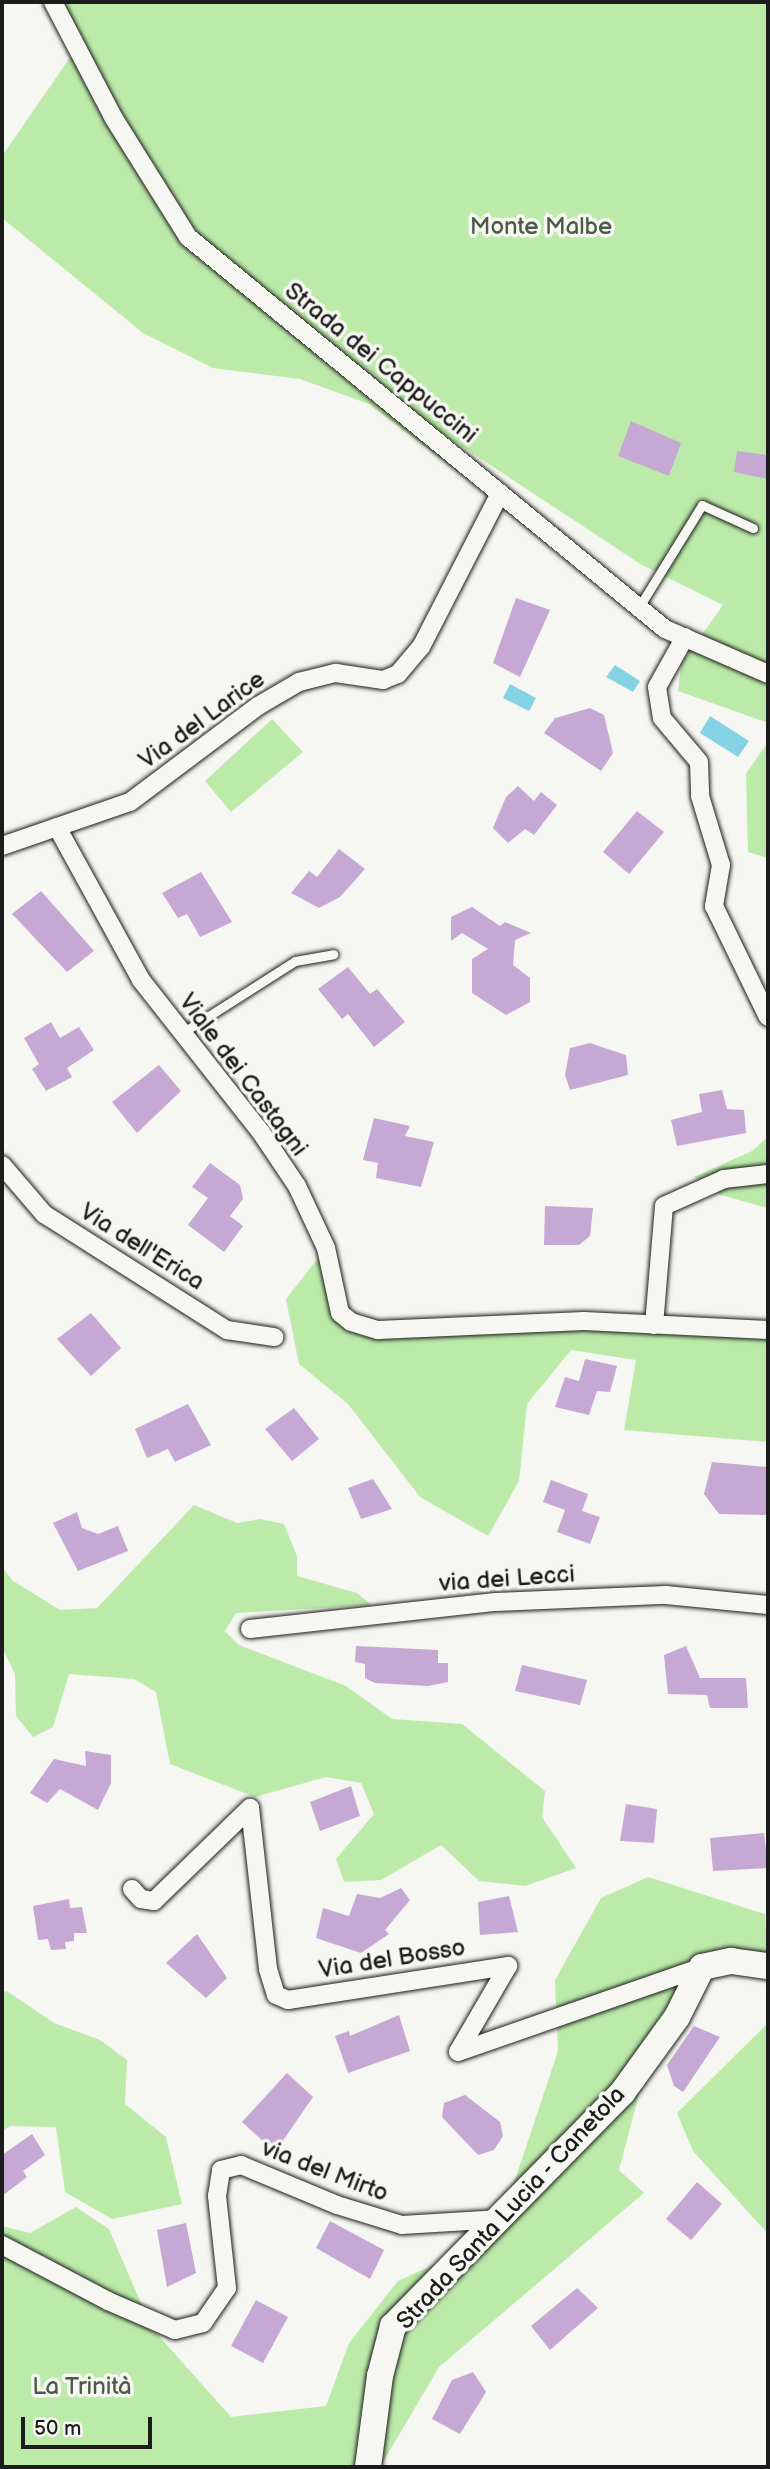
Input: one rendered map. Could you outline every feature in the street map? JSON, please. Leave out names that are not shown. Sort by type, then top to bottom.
[{"type":"street","name":"Strada dei Cappuccini","points":[[53,2],[113,117],[188,237],[666,629],[768,674]]},
{"type":"street","name":"Via del Larice","points":[[2,846],[130,803],[258,706],[299,682],[336,673],[383,680],[398,674],[421,647],[500,493]]},
{"type":"street","points":[[685,637],[657,687],[662,718],[699,762],[700,796],[721,865],[714,906],[768,1017]]},
{"type":"street","name":"Viale dei Castagni","points":[[57,827],[141,980],[180,1034],[260,1131],[297,1186],[326,1248],[340,1313],[351,1322],[379,1330],[491,1322],[768,1330]]},
{"type":"street","name":"Via dell'Erica","points":[[2,1165],[44,1214],[228,1331],[274,1337]]},
{"type":"street","points":[[654,1325],[664,1206],[724,1179],[768,1174]]},
{"type":"street","name":"via dei Lecci","points":[[250,1629],[496,1602],[666,1595],[768,1605]]},
{"type":"street","name":"Via del Bosso","points":[[132,1889],[141,1899],[154,1901],[250,1808],[268,1969],[276,1995],[288,2000],[508,1966],[458,2052],[702,1967]]},
{"type":"street","points":[[702,1967],[731,1961],[768,1966]]},
{"type":"street","name":"Strada Santa Lucia - Canetola","points":[[368,2467],[380,2376],[393,2326],[502,2219],[622,2093],[677,2017],[702,1967]]},
{"type":"street","name":"via del Mirto","points":[[2,2245],[108,2301],[175,2330],[203,2323],[227,2288],[216,2196],[221,2169],[241,2165],[337,2205],[402,2225],[502,2219]]},
{"type":"lane","points":[[639,607],[702,505],[753,528]]},
{"type":"lane","points":[[180,1034],[295,961],[333,954]]},
{"type":"green space","name":"Monte Malbe","points":[[52,2],[768,2],[768,723],[678,691],[681,664],[723,605],[642,565],[381,393],[483,491],[369,404],[300,379],[213,368],[143,333],[2,218],[2,156],[76,49]]},
{"type":"green space","points":[[272,719],[303,752],[231,812],[205,781]]},
{"type":"green space","points":[[768,742],[768,858],[748,852],[746,774]]},
{"type":"green space","points":[[768,1137],[768,1208],[721,1195],[694,1177],[752,1151]]},
{"type":"green space","points":[[326,1248],[351,1322],[768,1330],[768,1442],[624,1430],[636,1360],[571,1350],[527,1404],[519,1481],[488,1536],[420,1497],[348,1404],[299,1364],[286,1299]]},
{"type":"green space","points":[[194,1505],[237,1523],[260,1519],[284,1524],[297,1556],[297,1576],[357,1593],[371,1605],[236,1613],[225,1631],[239,1645],[346,1686],[392,1719],[462,1724],[545,1791],[542,1817],[576,1868],[525,1886],[479,1881],[441,1845],[381,1880],[344,1882],[336,1859],[374,1814],[361,1783],[326,1777],[255,1797],[170,1764],[156,1692],[134,1679],[69,1674],[53,1727],[33,1737],[16,1716],[15,1674],[2,1647],[2,1567],[13,1581],[60,1610],[97,1608]]},
{"type":"green space","name":"La Trinità","points":[[648,1877],[765,1914],[768,1966],[693,1970],[649,2056],[619,2170],[644,2193],[439,2367],[380,2467],[2,2467],[2,2226],[30,2233],[76,2207],[109,2229],[143,2308],[141,2316],[231,2417],[326,2406],[349,2343],[398,2281],[474,2246],[502,2219],[558,2051],[555,1980],[601,1898]]},
{"type":"green space","points":[[7,1991],[54,2023],[100,2040],[127,2060],[125,2104],[166,2137],[182,2204],[112,2219],[65,2192],[56,2127],[10,2126],[2,2131],[2,1993]]},
{"type":"green space","points":[[768,2023],[768,2234],[693,2151],[677,2113]]},
{"type":"water","points":[[615,665],[640,681],[633,692],[606,677]]},
{"type":"water","points":[[510,684],[536,698],[529,711],[503,698]]},
{"type":"water","points":[[710,716],[749,741],[738,757],[700,733]]},
{"type":"building","points":[[631,421],[681,443],[669,476],[618,456]]},
{"type":"building","points":[[737,451],[768,455],[768,479],[734,472]]},
{"type":"building","points":[[516,598],[550,610],[520,677],[493,663]]},
{"type":"building","points":[[590,708],[604,715],[613,753],[601,771],[544,733],[555,718]]},
{"type":"building","points":[[518,786],[534,801],[541,792],[557,805],[534,835],[525,829],[508,843],[493,828],[506,797]]},
{"type":"building","points":[[637,811],[664,832],[629,874],[603,852]]},
{"type":"building","points":[[339,849],[365,869],[340,897],[319,908],[291,893],[309,871],[317,877]]},
{"type":"building","points":[[201,872],[232,922],[200,937],[187,914],[178,918],[162,893]]},
{"type":"building","points":[[41,891],[94,951],[67,972],[12,914]]},
{"type":"building","points":[[472,907],[500,926],[505,922],[531,933],[515,940],[513,965],[530,978],[530,1002],[506,1015],[472,993],[472,959],[488,949],[462,933],[451,941],[451,917]]},
{"type":"building","points":[[348,967],[370,994],[377,989],[405,1022],[374,1047],[348,1014],[342,1019],[318,989]]},
{"type":"building","points":[[51,1022],[60,1038],[79,1027],[94,1050],[67,1068],[72,1077],[46,1091],[32,1069],[39,1064],[24,1038]]},
{"type":"building","points":[[590,1043],[626,1055],[628,1075],[570,1090],[565,1075],[570,1048]]},
{"type":"building","points":[[159,1065],[181,1091],[137,1133],[112,1102]]},
{"type":"building","points":[[722,1090],[727,1109],[744,1110],[746,1133],[677,1146],[671,1120],[702,1112],[699,1094]]},
{"type":"building","points":[[374,1118],[410,1126],[405,1136],[434,1142],[421,1187],[376,1178],[378,1163],[363,1160]]},
{"type":"building","points":[[210,1163],[240,1185],[243,1199],[230,1216],[243,1226],[224,1252],[188,1225],[208,1198],[192,1187]]},
{"type":"building","points":[[545,1206],[593,1208],[590,1236],[579,1245],[544,1245]]},
{"type":"building","points":[[91,1313],[121,1348],[91,1376],[57,1339]]},
{"type":"building","points":[[585,1359],[617,1366],[610,1392],[597,1391],[589,1415],[555,1407],[565,1377],[579,1381]]},
{"type":"building","points":[[188,1404],[211,1445],[175,1462],[168,1449],[147,1458],[135,1429]]},
{"type":"building","points":[[294,1408],[319,1439],[292,1461],[265,1429]]},
{"type":"building","points":[[712,1462],[768,1467],[768,1515],[719,1514],[704,1494]]},
{"type":"building","points":[[373,1479],[392,1509],[361,1519],[348,1488]]},
{"type":"building","points":[[551,1480],[588,1494],[582,1511],[600,1517],[590,1544],[557,1532],[565,1510],[543,1502]]},
{"type":"building","points":[[77,1512],[82,1528],[98,1534],[118,1526],[128,1551],[78,1571],[53,1523]]},
{"type":"building","points":[[356,1646],[438,1650],[438,1663],[448,1663],[448,1682],[428,1686],[375,1683],[365,1678],[365,1664],[355,1662]]},
{"type":"building","points":[[686,1646],[700,1678],[746,1678],[748,1708],[710,1708],[707,1695],[668,1694],[664,1655]]},
{"type":"building","points":[[522,1665],[587,1680],[580,1705],[515,1691]]},
{"type":"building","points":[[85,1751],[111,1755],[111,1783],[98,1810],[60,1789],[47,1803],[30,1793],[54,1759],[86,1766]]},
{"type":"building","points":[[351,1786],[360,1816],[320,1831],[310,1802]]},
{"type":"building","points":[[626,1804],[657,1809],[654,1843],[620,1841]]},
{"type":"building","points":[[764,1833],[768,1868],[713,1871],[710,1838]]},
{"type":"building","points":[[401,1888],[410,1900],[385,1930],[389,1934],[361,1953],[316,1938],[323,1908],[349,1916],[357,1894],[380,1898]]},
{"type":"building","points":[[509,1896],[518,1932],[480,1935],[478,1902]]},
{"type":"building","points":[[69,1899],[70,1908],[82,1907],[87,1933],[74,1933],[74,1941],[65,1942],[66,1949],[51,1950],[48,1939],[38,1940],[33,1906]]},
{"type":"building","points":[[197,1934],[227,1978],[206,1998],[166,1963]]},
{"type":"building","points":[[399,2015],[410,2051],[348,2073],[335,2036],[349,2031],[350,2036]]},
{"type":"building","points":[[694,2026],[720,2037],[683,2092],[674,2086],[667,2065]]},
{"type":"building","points":[[287,2073],[313,2097],[275,2152],[242,2122]]},
{"type":"building","points":[[465,2095],[500,2122],[503,2136],[494,2150],[478,2155],[442,2117],[444,2103]]},
{"type":"building","points":[[32,2134],[45,2155],[23,2171],[27,2177],[2,2196],[2,2155]]},
{"type":"building","points":[[697,2182],[722,2204],[691,2240],[666,2219]]},
{"type":"building","points":[[330,2221],[384,2250],[370,2279],[316,2248]]},
{"type":"building","points":[[186,2223],[196,2273],[167,2287],[157,2230]]},
{"type":"building","points":[[577,2288],[598,2308],[550,2350],[531,2326]]},
{"type":"building","points":[[256,2300],[288,2317],[263,2363],[231,2346]]},
{"type":"building","points":[[473,2372],[486,2392],[460,2434],[432,2419],[452,2380]]}]
